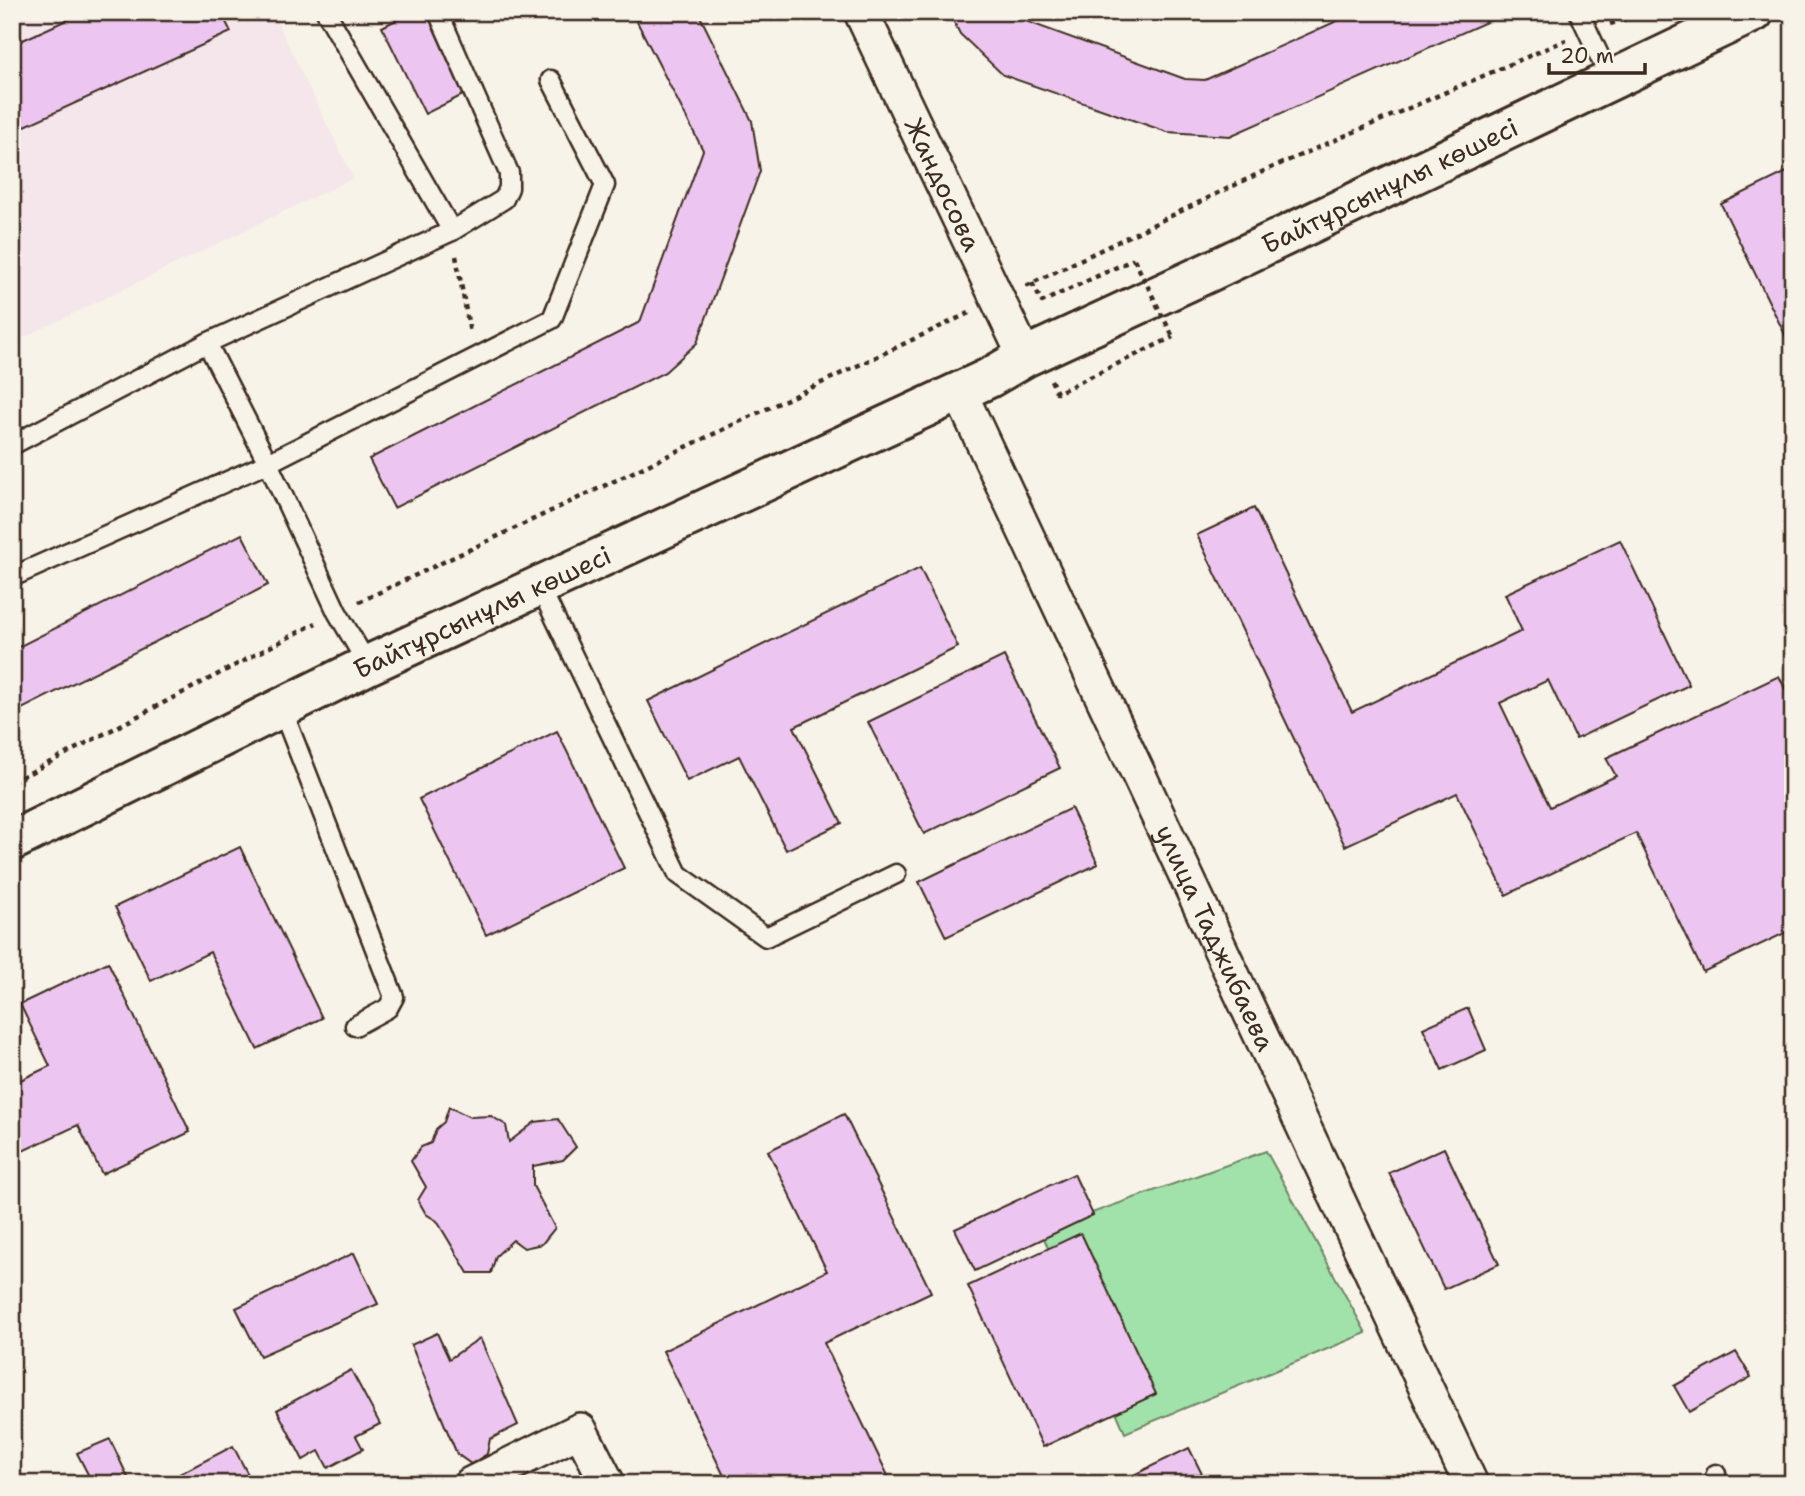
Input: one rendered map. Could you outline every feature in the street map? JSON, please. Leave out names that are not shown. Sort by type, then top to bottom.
[{"type":"main road","name":"Байтұрсынұлы көшесі","points":[[12,841],[368,665],[989,377],[1025,357],[1611,81],[1733,17]]},
{"type":"street","name":"Жандосова","points":[[861,12],[1025,357]]},
{"type":"street","name":"улица Таджибаева","points":[[958,391],[1471,1484]]},
{"type":"street","points":[[471,1484],[580,1430],[608,1484]]},
{"type":"lane","points":[[326,12],[452,231]]},
{"type":"lane","points":[[12,445],[207,343],[452,231],[504,198],[509,188],[509,173],[438,12]]},
{"type":"lane","points":[[1579,12],[1611,81]]},
{"type":"lane","points":[[12,577],[268,463],[552,319],[605,185],[551,80]]},
{"type":"lane","points":[[207,343],[268,463],[337,612],[368,665]]},
{"type":"lane","points":[[540,585],[678,874],[766,937],[895,874]]},
{"type":"lane","points":[[282,709],[394,997],[388,1008],[355,1026]]},
{"type":"path","points":[[12,782],[337,612],[998,300],[1264,171],[1588,31],[1650,12]]},
{"type":"path","points":[[452,231],[475,358]]},
{"type":"path","points":[[1032,283],[1042,302],[1134,258],[1173,337],[1057,393]]},
{"type":"shaded area","points":[[12,12],[272,12],[353,178],[12,343]]},
{"type":"green space","points":[[1266,1151],[1366,1333],[1125,1433],[1041,1231]]},
{"type":"building","points":[[84,12],[221,12],[231,32],[12,132],[12,45]]},
{"type":"building","points":[[412,12],[426,12],[467,93],[425,114],[382,27]]},
{"type":"building","points":[[632,12],[698,12],[752,121],[760,171],[697,343],[665,372],[394,508],[369,459],[640,322],[703,150]]},
{"type":"building","points":[[949,12],[1018,12],[1028,22],[1185,79],[1205,80],[1357,12],[1499,12],[1500,16],[1230,136],[1167,132],[1003,75],[960,34]]},
{"type":"building","points":[[1793,169],[1793,351],[1721,204]]},
{"type":"building","points":[[1254,508],[1352,712],[1522,631],[1505,594],[1620,540],[1689,685],[1576,739],[1548,680],[1500,703],[1550,807],[1616,776],[1606,758],[1779,676],[1793,705],[1793,929],[1703,972],[1636,833],[1506,895],[1457,793],[1345,846],[1197,535]]},
{"type":"building","points":[[242,534],[268,585],[12,714],[12,650]]},
{"type":"building","points":[[920,568],[958,647],[794,727],[842,823],[786,850],[739,756],[687,781],[648,701]]},
{"type":"building","points":[[1004,656],[1060,768],[924,834],[868,722]]},
{"type":"building","points":[[557,731],[624,868],[486,935],[419,799]]},
{"type":"building","points":[[1071,808],[1098,864],[946,937],[919,882]]},
{"type":"building","points":[[240,847],[322,1018],[257,1049],[210,952],[151,981],[115,907]]},
{"type":"building","points":[[108,962],[190,1132],[102,1174],[78,1125],[12,1156],[12,1084],[50,1066],[20,1004]]},
{"type":"building","points":[[1468,1008],[1486,1050],[1442,1070],[1423,1028]]},
{"type":"building","points":[[449,1107],[470,1117],[491,1116],[506,1125],[509,1142],[535,1122],[558,1119],[576,1147],[563,1160],[533,1166],[533,1186],[555,1228],[542,1244],[524,1248],[513,1240],[496,1256],[491,1273],[468,1273],[437,1221],[426,1214],[418,1200],[426,1187],[411,1161],[421,1147],[431,1143],[436,1129],[444,1122]]},
{"type":"building","points":[[844,1114],[931,1292],[824,1343],[892,1484],[728,1484],[663,1351],[827,1271],[768,1151]]},
{"type":"building","points":[[1444,1148],[1499,1264],[1444,1289],[1389,1173]]},
{"type":"building","points":[[1074,1174],[1093,1215],[975,1271],[955,1229]]},
{"type":"building","points":[[1081,1233],[1156,1394],[1043,1447],[968,1286]]},
{"type":"building","points":[[354,1253],[378,1304],[260,1356],[236,1308]]},
{"type":"building","points":[[437,1333],[449,1359],[480,1338],[518,1425],[490,1439],[487,1454],[471,1464],[457,1454],[411,1345]]},
{"type":"building","points":[[1736,1352],[1751,1377],[1689,1412],[1674,1386]]},
{"type":"building","points":[[351,1370],[380,1424],[356,1436],[363,1449],[328,1468],[319,1451],[303,1460],[277,1410]]},
{"type":"building","points":[[110,1439],[131,1484],[93,1484],[77,1453]]},
{"type":"building","points":[[233,1446],[253,1484],[164,1482]]},
{"type":"building","points":[[1189,1448],[1207,1484],[1115,1484]]}]
